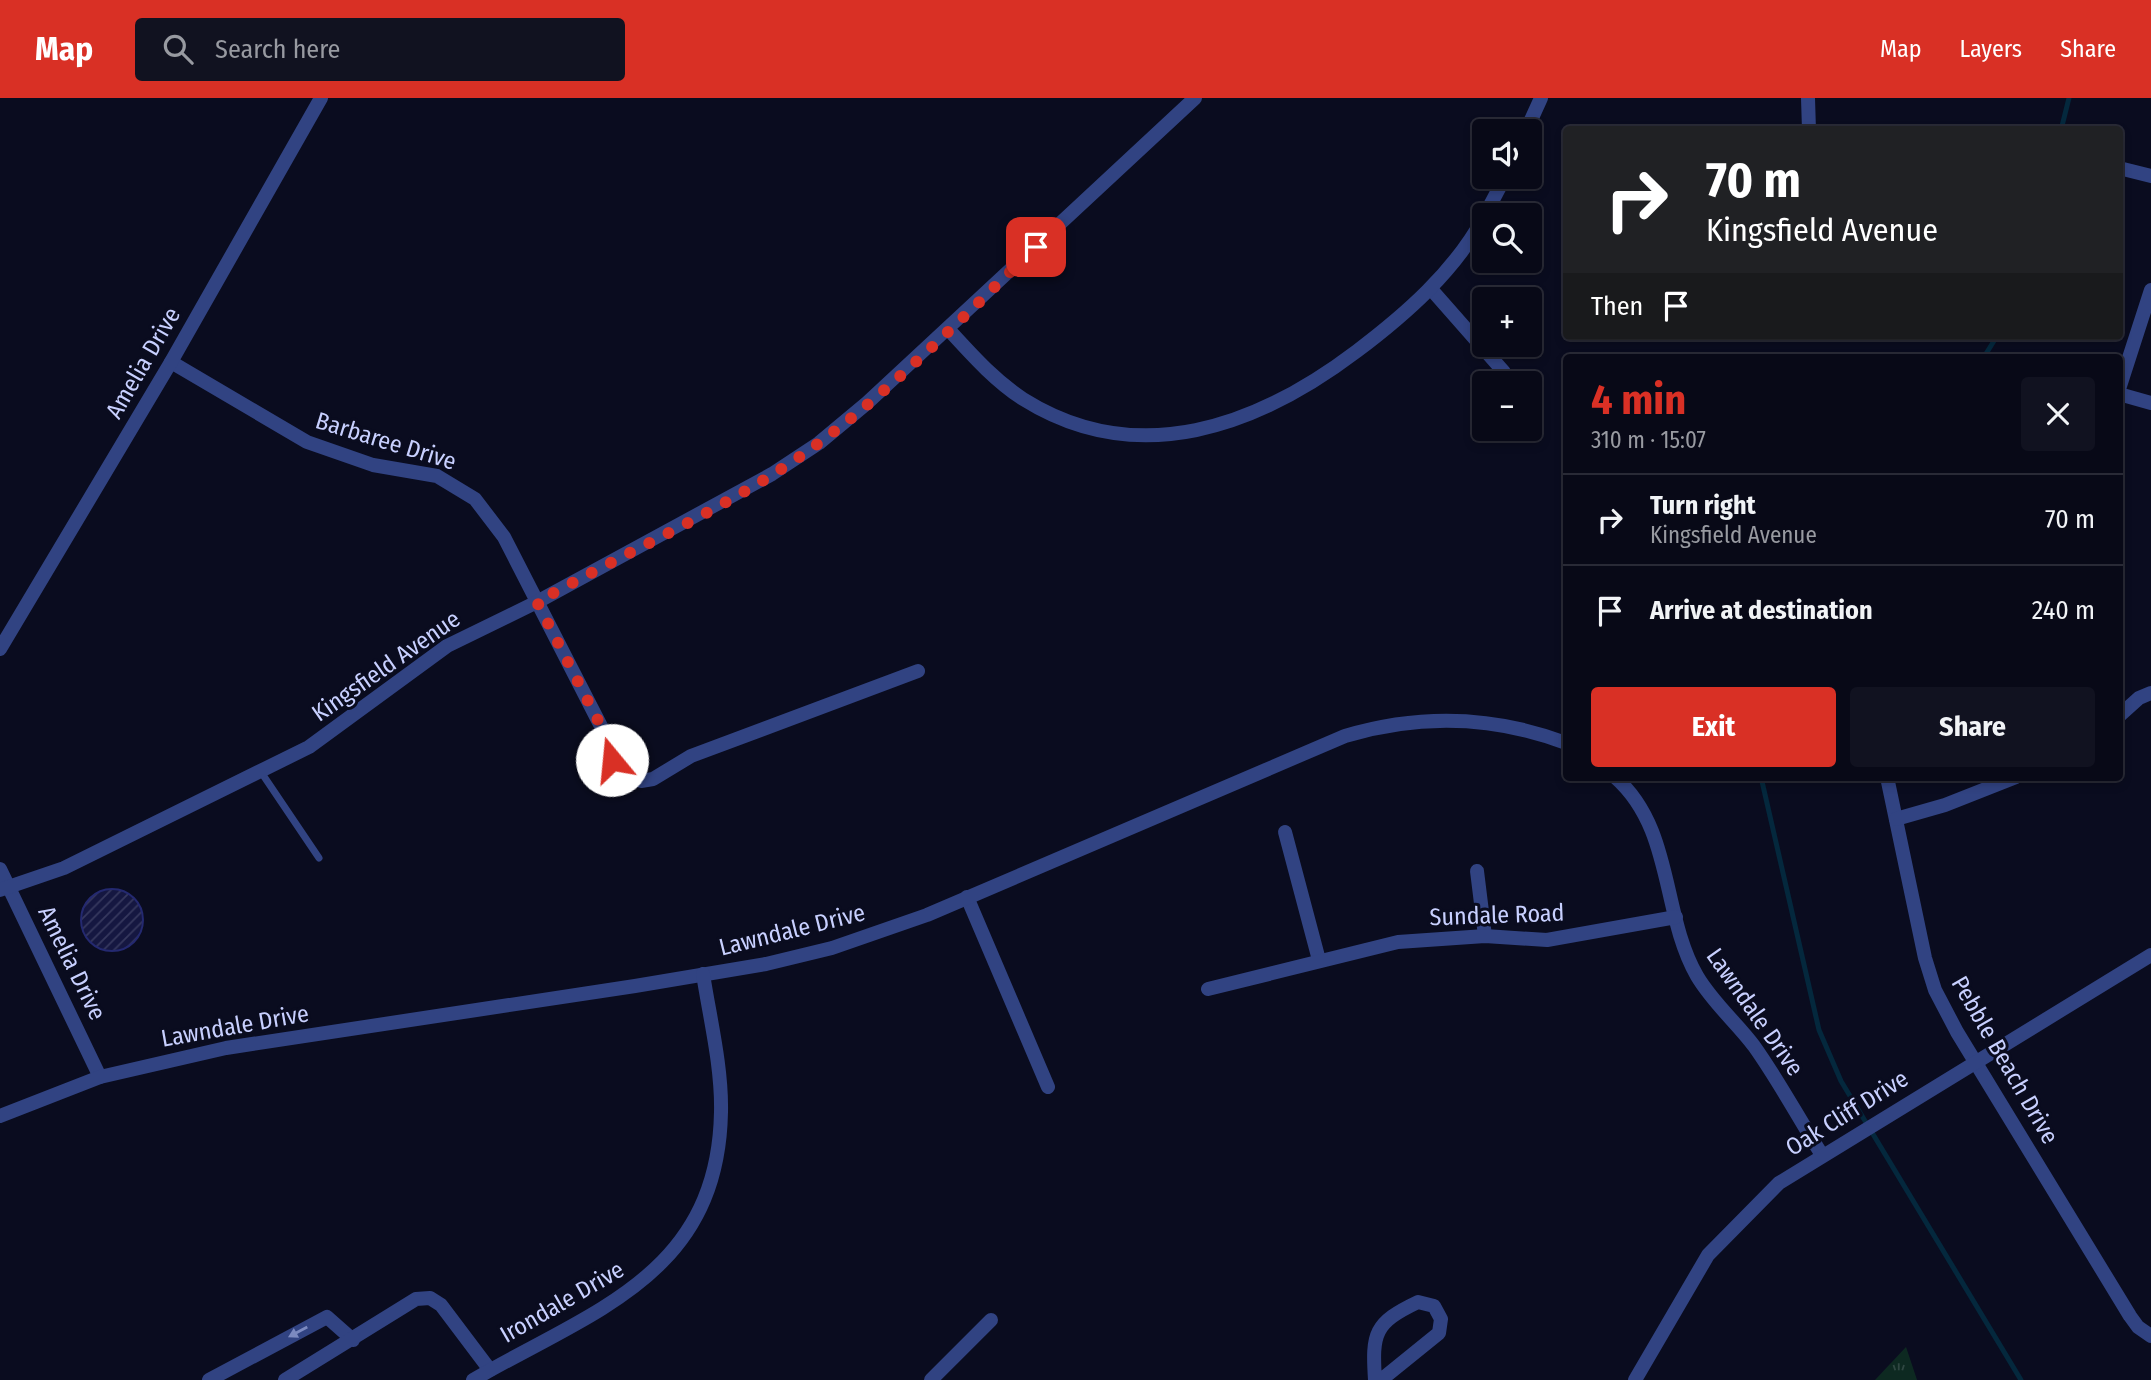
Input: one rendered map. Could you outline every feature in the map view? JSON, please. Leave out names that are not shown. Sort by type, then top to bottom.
[{"type":"street","name":"Amelia Drive","points":[[0,649],[171,362],[321,98]]},
{"type":"street","name":"Kingsfield Avenue","points":[[5,888],[64,868],[309,747],[447,646],[537,602],[772,474],[819,443],[949,330],[1195,98]]},
{"type":"street","points":[[1531,119],[1541,98]]},
{"type":"street","points":[[1808,98],[1810,126]]},
{"type":"street","points":[[2123,169],[2151,176]]},
{"type":"street","points":[[949,330],[1000,382],[1045,411],[1109,432],[1167,435],[1217,426],[1293,395],[1368,343],[1431,289],[1472,236]]},
{"type":"street","points":[[1431,289],[1503,371]]},
{"type":"street","points":[[2123,377],[2151,290]]},
{"type":"street","name":"Barbaree Drive","points":[[171,362],[307,442],[373,465],[424,472],[457,485],[491,517],[606,736],[616,768],[623,774],[641,781],[662,776],[691,756],[918,671]]},
{"type":"street","points":[[2123,395],[2151,403]]},
{"type":"street","points":[[2123,712],[2139,698],[2151,693]]},
{"type":"street","name":"Lawndale Drive","points":[[0,1116],[100,1077],[226,1048],[766,964],[832,948],[870,937],[1345,736],[1369,729],[1399,723],[1472,721],[1508,726],[1563,742]]},
{"type":"street","name":"Lawndale Drive","points":[[1618,781],[1647,820],[1658,845],[1684,948],[1697,975],[1713,1000],[1765,1061],[1822,1155]]},
{"type":"street","name":"Pebble Beach Drive","points":[[1888,781],[1925,958],[1935,990],[1975,1062],[2130,1316],[2138,1327],[2151,1336]]},
{"type":"street","points":[[1896,819],[1945,805],[2006,781]]},
{"type":"street","points":[[1285,832],[1319,960]]},
{"type":"street","name":"Amelia Drive","points":[[0,869],[5,888],[100,1077]]},
{"type":"street","points":[[1477,871],[1485,936]]},
{"type":"street","points":[[967,897],[1048,1087]]},
{"type":"street","name":"Sundale Road","points":[[1208,989],[1398,942],[1485,936],[1547,940],[1676,917]]},
{"type":"street","name":"Oak Cliff Drive","points":[[1635,1380],[1708,1255],[1724,1235],[1779,1183],[1856,1133],[2151,955]]},
{"type":"street","name":"Irondale Drive","points":[[473,1380],[492,1375],[628,1294],[658,1268],[684,1236],[704,1197],[715,1164],[720,1132],[720,1091],[703,974]]},
{"type":"street","points":[[285,1380],[354,1340],[416,1299],[430,1298],[441,1305],[492,1375]]},
{"type":"street","points":[[1375,1380],[1373,1342],[1380,1324],[1418,1302],[1434,1306],[1441,1319],[1439,1333],[1381,1380]]},
{"type":"street","points":[[209,1380],[327,1317],[354,1340]]},
{"type":"street","points":[[931,1380],[991,1320]]},
{"type":"lane","points":[[261,772],[319,858]]},
{"type":"green space","points":[[1906,1347],[1917,1380],[1875,1380]]},
{"type":"building","points":[[112,889],[124,891],[134,898],[141,908],[141,932],[134,942],[124,949],[112,951],[100,949],[90,942],[83,932],[81,920],[83,908],[90,898],[100,891]]},
{"type":"waterway","points":[[2062,126],[2069,98]]},
{"type":"waterway","points":[[1986,354],[1995,340]]},
{"type":"waterway","points":[[1762,781],[1819,1030],[1841,1081],[2021,1380]]},
{"type":"route","points":[[612,760],[606,736],[537,602],[722,503],[819,443],[928,349],[1036,247]]}]
